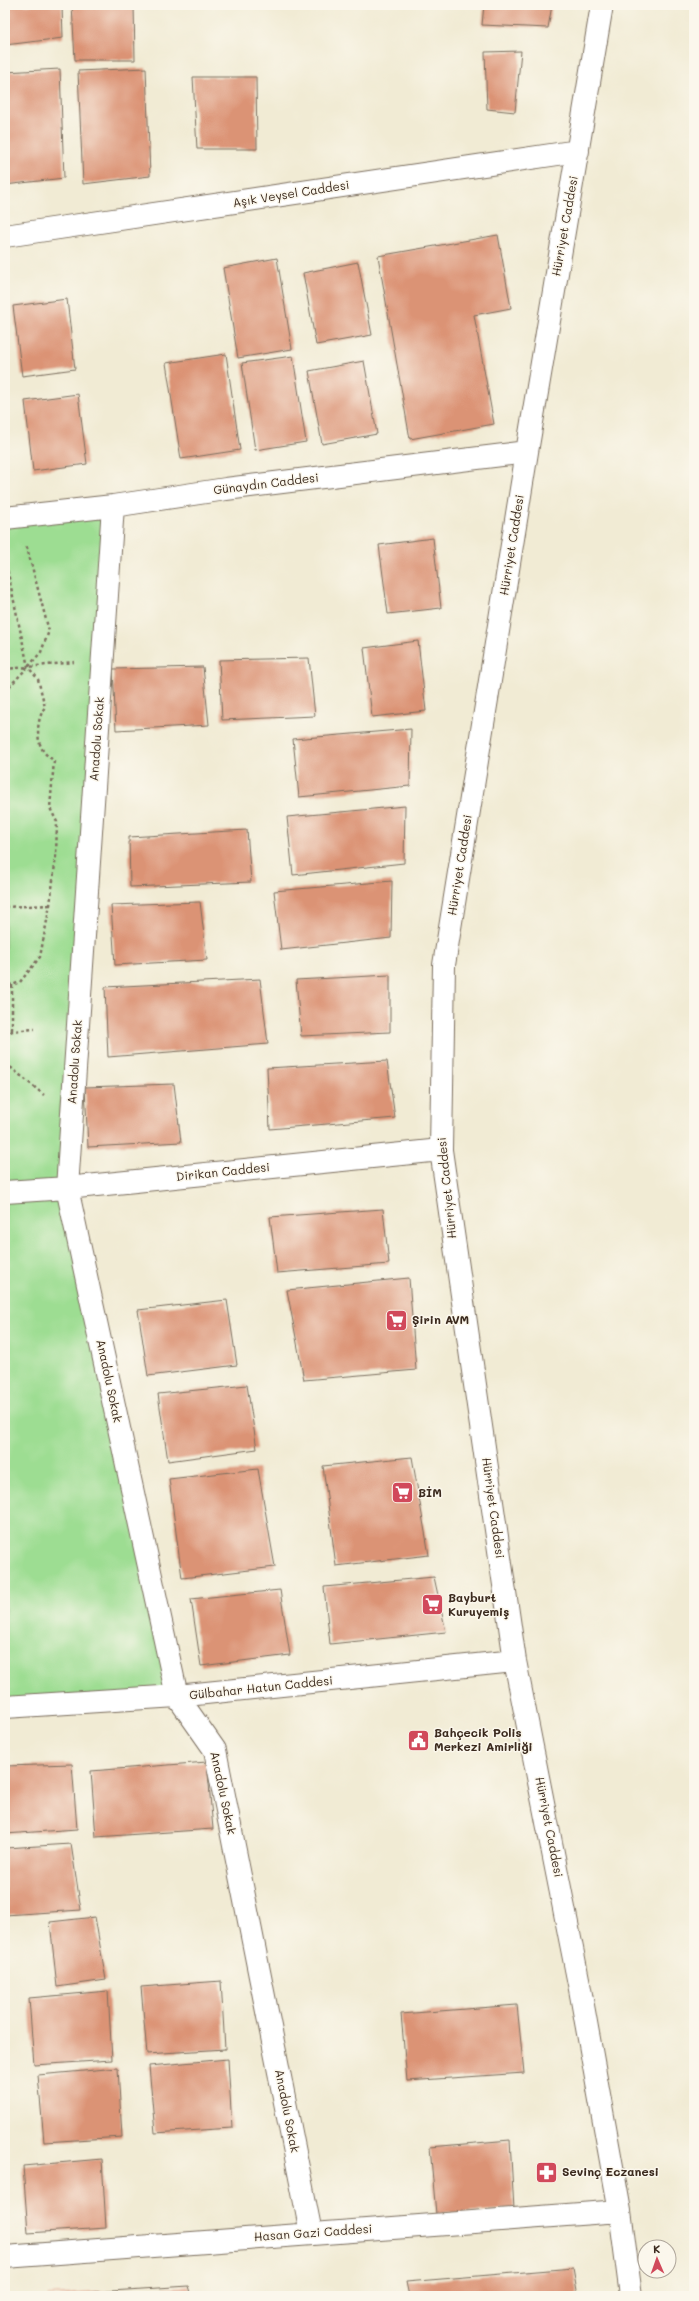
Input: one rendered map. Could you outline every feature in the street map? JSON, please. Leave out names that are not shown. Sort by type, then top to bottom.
[{"type":"street","name":"Hürriyet Caddesi","points":[[602,5],[527,452],[444,965],[441,1150],[515,1661],[580,1989],[620,2211],[631,2296]]},
{"type":"street","name":"Aşık Veysel Caddesi","points":[[5,236],[578,151]]},
{"type":"street","name":"Günaydın Caddesi","points":[[12,517],[113,506],[226,489],[527,452]]},
{"type":"street","name":"Anadolu Sokak","points":[[113,506],[67,1188],[177,1696],[215,1750],[311,2233]]},
{"type":"street","name":"Dirikan Caddesi","points":[[5,1192],[67,1188],[441,1150]]},
{"type":"street","name":"Gülbahar Hatun Caddesi","points":[[5,1707],[177,1696],[515,1661]]},
{"type":"street","name":"Hasan Gazi Caddesi","points":[[5,2253],[620,2211]]},
{"type":"path","points":[[5,691],[41,652],[49,631],[12,517]]},
{"type":"path","points":[[5,559],[28,667],[38,679],[46,707],[40,715],[39,737],[44,752],[54,761],[50,808],[57,822],[50,905],[40,957],[20,982],[12,985],[5,983]]},
{"type":"path","points":[[5,669],[103,659]]},
{"type":"path","points":[[5,907],[50,905]]},
{"type":"path","points":[[12,985],[12,1031]]},
{"type":"path","points":[[6,1037],[12,1031],[35,1029]]},
{"type":"path","points":[[5,1032],[10,1066],[71,1117]]},
{"type":"green space","points":[[113,506],[66,1188],[5,1191],[5,518]]},
{"type":"green space","points":[[66,1189],[178,1694],[5,1707],[5,1195]]},
{"type":"building","points":[[5,5],[62,5],[63,38],[5,45]]},
{"type":"building","points":[[72,5],[134,5],[135,60],[75,60]]},
{"type":"building","points":[[484,5],[552,5],[548,28],[482,25]]},
{"type":"building","points":[[521,51],[515,112],[487,109],[485,52]]},
{"type":"building","points":[[146,68],[150,176],[83,184],[78,71]]},
{"type":"building","points":[[60,69],[64,178],[5,185],[5,72]]},
{"type":"building","points":[[193,77],[256,77],[257,149],[197,149]]},
{"type":"building","points":[[498,235],[511,308],[474,315],[494,424],[410,439],[378,256]]},
{"type":"building","points":[[277,258],[292,349],[238,358],[223,268]]},
{"type":"building","points":[[358,262],[372,335],[316,345],[303,273]]},
{"type":"building","points":[[67,299],[75,369],[22,376],[13,306]]},
{"type":"building","points":[[226,354],[240,450],[181,459],[166,363]]},
{"type":"building","points":[[293,356],[306,442],[255,450],[242,363]]},
{"type":"building","points":[[364,361],[377,434],[322,444],[309,371]]},
{"type":"building","points":[[78,394],[87,464],[33,471],[25,401]]},
{"type":"building","points":[[433,538],[441,608],[388,614],[379,545]]},
{"type":"building","points":[[418,641],[426,711],[372,717],[364,648]]},
{"type":"building","points":[[309,658],[315,716],[222,720],[219,660]]},
{"type":"building","points":[[203,667],[209,725],[116,730],[113,669]]},
{"type":"building","points":[[411,729],[410,786],[299,797],[293,739]]},
{"type":"building","points":[[405,806],[404,863],[293,875],[287,817]]},
{"type":"building","points":[[247,830],[251,882],[130,887],[129,837]]},
{"type":"building","points":[[392,881],[391,938],[281,950],[274,891]]},
{"type":"building","points":[[200,902],[207,960],[115,965],[111,905]]},
{"type":"building","points":[[390,975],[390,1032],[301,1036],[296,980]]},
{"type":"building","points":[[260,979],[268,1044],[108,1057],[105,987]]},
{"type":"building","points":[[387,1061],[395,1118],[270,1129],[267,1068]]},
{"type":"building","points":[[174,1084],[181,1142],[88,1147],[85,1087]]},
{"type":"building","points":[[383,1209],[389,1264],[277,1273],[270,1217]]},
{"type":"building","points":[[409,1278],[416,1370],[304,1380],[287,1290]]},
{"type":"building","points":[[227,1300],[237,1365],[148,1376],[138,1310]]},
{"type":"building","points":[[247,1385],[257,1449],[168,1461],[158,1394]]},
{"type":"building","points":[[412,1457],[429,1555],[336,1566],[323,1466]]},
{"type":"building","points":[[258,1469],[275,1567],[182,1578],[169,1479]]},
{"type":"building","points":[[434,1577],[446,1632],[330,1644],[324,1587]]},
{"type":"building","points":[[280,1590],[290,1655],[201,1666],[191,1599]]},
{"type":"building","points":[[207,1762],[213,1829],[96,1837],[91,1771]]},
{"type":"building","points":[[72,1764],[77,1829],[5,1834],[5,1766]]},
{"type":"building","points":[[71,1844],[81,1910],[5,1915],[5,1848]]},
{"type":"building","points":[[95,1917],[106,1980],[57,1987],[50,1922]]},
{"type":"building","points":[[221,1981],[225,2049],[147,2054],[141,1987]]},
{"type":"building","points":[[108,1991],[112,2060],[34,2065],[29,1998]]},
{"type":"building","points":[[517,2005],[524,2073],[407,2081],[401,2014]]},
{"type":"building","points":[[228,2059],[232,2128],[155,2133],[149,2066]]},
{"type":"building","points":[[118,2068],[122,2137],[44,2142],[38,2075]]},
{"type":"building","points":[[510,2140],[514,2209],[436,2214],[430,2147]]},
{"type":"building","points":[[102,2159],[106,2228],[28,2233],[23,2166]]},
{"type":"building","points":[[573,2268],[578,2296],[409,2296],[406,2282]]},
{"type":"building","points":[[189,2286],[192,2296],[49,2296],[49,2295]]},
{"type":"place","name":"Şirin AVM","points":[[397,1320]]},
{"type":"place","name":"BİM","points":[[402,1493]]},
{"type":"place","name":"Bayburt Kuruyemiş","points":[[432,1605]]},
{"type":"place","name":"Bahçecik Polis Merkezi Amirliği","points":[[418,1740]]},
{"type":"place","name":"Sevinç Eczanesi","points":[[547,2172]]}]
